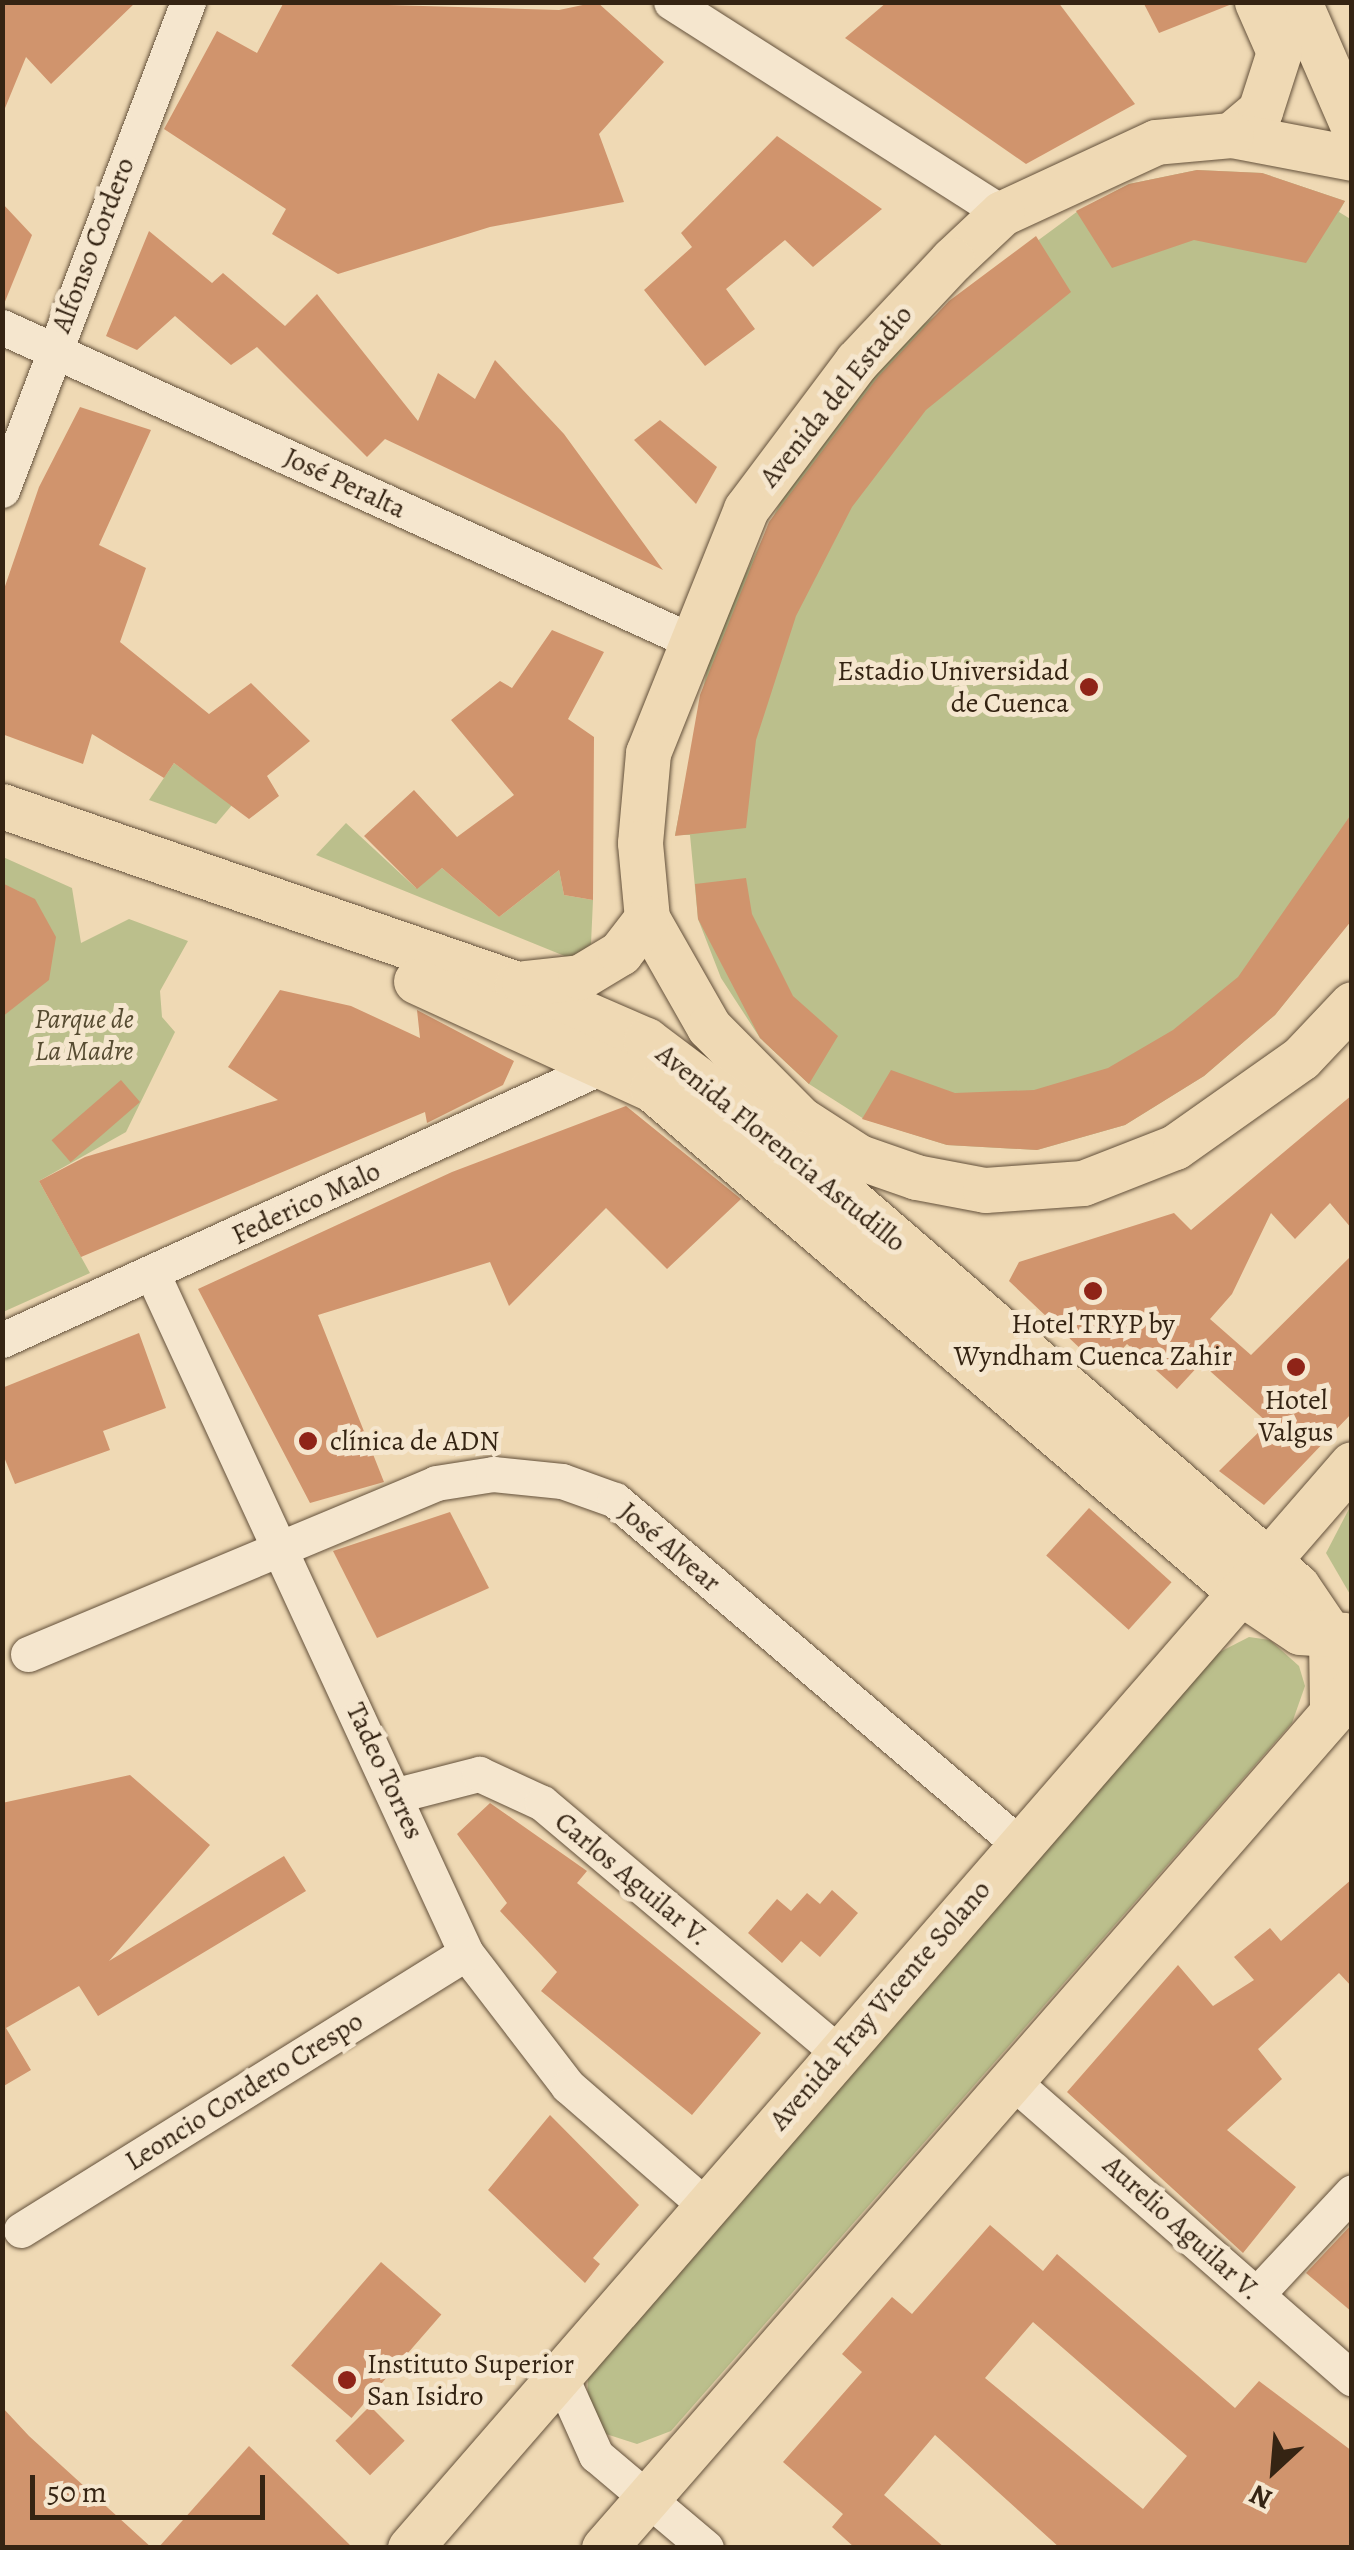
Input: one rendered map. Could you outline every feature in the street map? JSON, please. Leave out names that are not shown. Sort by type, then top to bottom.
[{"type":"main road","points":[[1231,134],[1260,110],[1279,52],[1257,2]]},
{"type":"main road","points":[[1300,2],[1352,124]]},
{"type":"main road","name":"Avenida del Estadio","points":[[1352,158],[1231,134],[1156,142],[1002,212],[788,447],[746,509],[687,639],[648,754],[647,918],[709,1027],[782,1124],[916,1177],[985,1190],[1083,1183],[1175,1147],[1241,1104],[1352,1004]]},
{"type":"main road","name":"Avenida Florencia Astudillo","points":[[2,806],[517,984],[646,1040],[782,1124],[1254,1576]]},
{"type":"main road","name":"Avenida Florencia Astudillo","points":[[2,836],[452,993],[610,1063],[716,1139],[1254,1576],[1341,1636],[1342,1700]]},
{"type":"main road","points":[[517,984],[580,977],[620,953],[647,918]]},
{"type":"main road","points":[[716,1139],[782,1124]]},
{"type":"main road","name":"Avenida Fray Vicente Solano","points":[[410,2548],[1352,1464]]},
{"type":"main road","points":[[604,2548],[1342,1700]]},
{"type":"street","name":"Alfonso Cordero","points":[[2,490],[52,350],[188,2]]},
{"type":"street","points":[[671,2],[1002,212]]},
{"type":"street","name":"José Peralta","points":[[2,327],[687,639]]},
{"type":"street","name":"Federico Malo","points":[[2,1340],[610,1063]]},
{"type":"street","name":"Tadeo Torres","points":[[152,1274],[397,1795],[466,1953],[568,2086],[706,2206]]},
{"type":"street","name":"José Alvear","points":[[28,1654],[436,1482],[493,1474],[562,1481],[615,1500],[1019,1844]]},
{"type":"street","name":"Carlos Aguilar V.","points":[[397,1795],[479,1774],[542,1803],[840,2054]]},
{"type":"street","name":"Leoncio Cordero Crespo","points":[[21,2230],[466,1953]]},
{"type":"street","name":"Aurelio Aguilar V.","points":[[1012,2080],[1352,2378]]},
{"type":"street","points":[[1257,2294],[1352,2192]]},
{"type":"street","points":[[560,2374],[596,2455],[651,2494],[706,2548]]},
{"type":"green space","points":[[1197,170],[1262,173],[1345,201],[1339,212],[1352,220],[1351,920],[1275,1015],[1204,1076],[1125,1125],[1037,1150],[947,1145],[864,1119],[809,1084],[760,1038],[721,978],[698,919],[690,835],[675,835],[712,643],[793,476],[908,336],[1078,211],[1129,184]]},
{"type":"green space","points":[[174,763],[232,805],[216,824],[149,800]]},
{"type":"green space","points":[[346,823],[416,888],[442,868],[499,917],[559,870],[564,895],[593,900],[591,944],[572,959],[316,855]]},
{"type":"green space","name":"Parque de La Madre","points":[[3,857],[72,888],[81,943],[129,919],[188,941],[160,991],[162,1017],[175,1032],[126,1132],[39,1181],[90,1273],[3,1312]]},
{"type":"green space","points":[[1351,1505],[1351,1596],[1326,1553]]},
{"type":"green space","points":[[1249,1637],[1270,1640],[1299,1666],[1305,1686],[1292,1723],[671,2431],[637,2444],[606,2434],[587,2415],[588,2372],[1214,1655]]},
{"type":"building","points":[[2,2],[136,2],[51,84],[26,57],[3,113]]},
{"type":"building","points":[[284,2],[559,10],[597,2],[664,62],[599,134],[624,202],[490,227],[338,274],[272,234],[286,209],[164,129],[217,31],[257,53]]},
{"type":"building","points":[[887,2],[1058,2],[1135,104],[1026,164],[845,38]]},
{"type":"building","points":[[1143,2],[1231,2],[1232,4],[1159,33]]},
{"type":"building","points":[[777,136],[882,209],[813,267],[785,240],[726,289],[755,329],[705,366],[644,290],[692,247],[681,233]]},
{"type":"building","points":[[1197,170],[1262,173],[1345,201],[1306,263],[1194,240],[1112,268],[1076,211],[1129,184]]},
{"type":"building","points":[[2,203],[32,235],[4,304],[2,304]]},
{"type":"building","points":[[149,231],[212,283],[223,273],[285,326],[317,294],[418,421],[438,373],[475,399],[495,360],[564,434],[663,570],[385,439],[367,457],[257,347],[231,365],[175,316],[137,350],[106,336]]},
{"type":"building","points":[[1036,236],[1071,292],[926,410],[852,507],[796,616],[756,740],[746,828],[675,836],[700,695],[769,522],[877,378],[949,301]]},
{"type":"building","points":[[80,407],[151,430],[99,545],[146,568],[120,642],[209,714],[251,683],[310,741],[267,776],[279,796],[249,819],[174,763],[164,778],[92,734],[83,764],[2,734],[2,595],[39,487]]},
{"type":"building","points":[[660,420],[717,467],[696,504],[634,440]]},
{"type":"building","points":[[552,630],[604,652],[568,719],[594,737],[593,900],[564,895],[559,870],[499,917],[442,868],[417,889],[364,836],[414,790],[457,837],[514,795],[451,720],[500,681],[512,688]]},
{"type":"building","points":[[1352,813],[1352,920],[1275,1015],[1204,1076],[1125,1125],[1037,1150],[947,1145],[862,1119],[891,1070],[955,1093],[1034,1090],[1108,1068],[1173,1030],[1238,977]]},
{"type":"building","points":[[746,878],[752,914],[793,996],[838,1036],[809,1084],[760,1038],[698,919],[695,884]]},
{"type":"building","points":[[2,883],[35,899],[56,937],[49,980],[2,1017]]},
{"type":"building","points":[[280,990],[351,1006],[420,1038],[417,1010],[514,1061],[503,1085],[427,1123],[425,1112],[81,1257],[39,1181],[85,1157],[278,1100],[228,1067]]},
{"type":"building","points":[[121,1080],[140,1102],[71,1162],[52,1140]]},
{"type":"building","points":[[1352,1095],[1352,1229],[1330,1203],[1295,1239],[1271,1213],[1232,1294],[1210,1319],[1251,1355],[1352,1255],[1352,1413],[1264,1505],[1219,1471],[1268,1423],[1201,1363],[1177,1389],[1127,1344],[1103,1370],[1009,1281],[1019,1262],[1174,1213],[1191,1230]]},
{"type":"building","points":[[626,1106],[741,1199],[667,1269],[606,1208],[509,1306],[490,1262],[318,1315],[384,1482],[310,1503],[198,1289],[452,1172]]},
{"type":"building","points":[[139,1333],[166,1408],[103,1431],[110,1450],[15,1484],[2,1452],[2,1388]]},
{"type":"building","points":[[1089,1508],[1171,1582],[1129,1630],[1046,1556]]},
{"type":"building","points":[[450,1512],[489,1588],[377,1638],[333,1551]]},
{"type":"building","points":[[130,1775],[210,1845],[109,1961],[284,1856],[306,1891],[98,2016],[79,1986],[6,2028],[31,2070],[2,2087],[2,1803]]},
{"type":"building","points":[[490,1803],[587,1871],[577,1883],[761,2033],[692,2115],[541,1991],[557,1972],[500,1911],[507,1903],[457,1834]]},
{"type":"building","points":[[1352,1879],[1352,1987],[1339,1973],[1258,2049],[1282,2079],[1227,2130],[1296,2187],[1243,2253],[1067,2092],[1178,1965],[1213,2006],[1254,1980],[1234,1957],[1270,1928],[1281,1941]]},
{"type":"building","points":[[832,1890],[858,1913],[820,1957],[801,1941],[782,1963],[748,1933],[777,1899],[791,1911],[807,1893],[820,1904]]},
{"type":"building","points":[[550,2115],[639,2205],[593,2258],[600,2264],[585,2283],[488,2190]]},
{"type":"building","points":[[1352,2224],[1352,2312],[1306,2273]]},
{"type":"building","points":[[990,2225],[1043,2271],[1057,2254],[1235,2408],[1259,2381],[1352,2451],[1352,2548],[1060,2548],[935,2435],[884,2495],[945,2548],[855,2548],[832,2527],[843,2514],[783,2462],[862,2372],[842,2354],[892,2297],[912,2314]],"holes":[[[1033,2322],[1187,2456],[1143,2509],[985,2378]]]},
{"type":"building","name":"Instituto Superior San Isidro","points":[[381,2262],[441,2314],[351,2418],[291,2365]]},
{"type":"building","points":[[370,2406],[405,2441],[370,2475],[335,2441]]},
{"type":"building","points":[[2,2407],[29,2436],[152,2548],[2,2548]]},
{"type":"building","points":[[249,2446],[353,2548],[158,2548]]},
{"type":"place","name":"Estadio Universidad de Cuenca","points":[[1089,687]]},
{"type":"place","name":"Hotel TRYP by Wyndham Cuenca Zahir","points":[[1093,1291]]},
{"type":"place","name":"Hotel Valgus","points":[[1296,1367]]},
{"type":"place","name":"clínica de ADN","points":[[308,1441]]},
{"type":"place","name":"Instituto Superior San Isidro","points":[[347,2380]]}]
